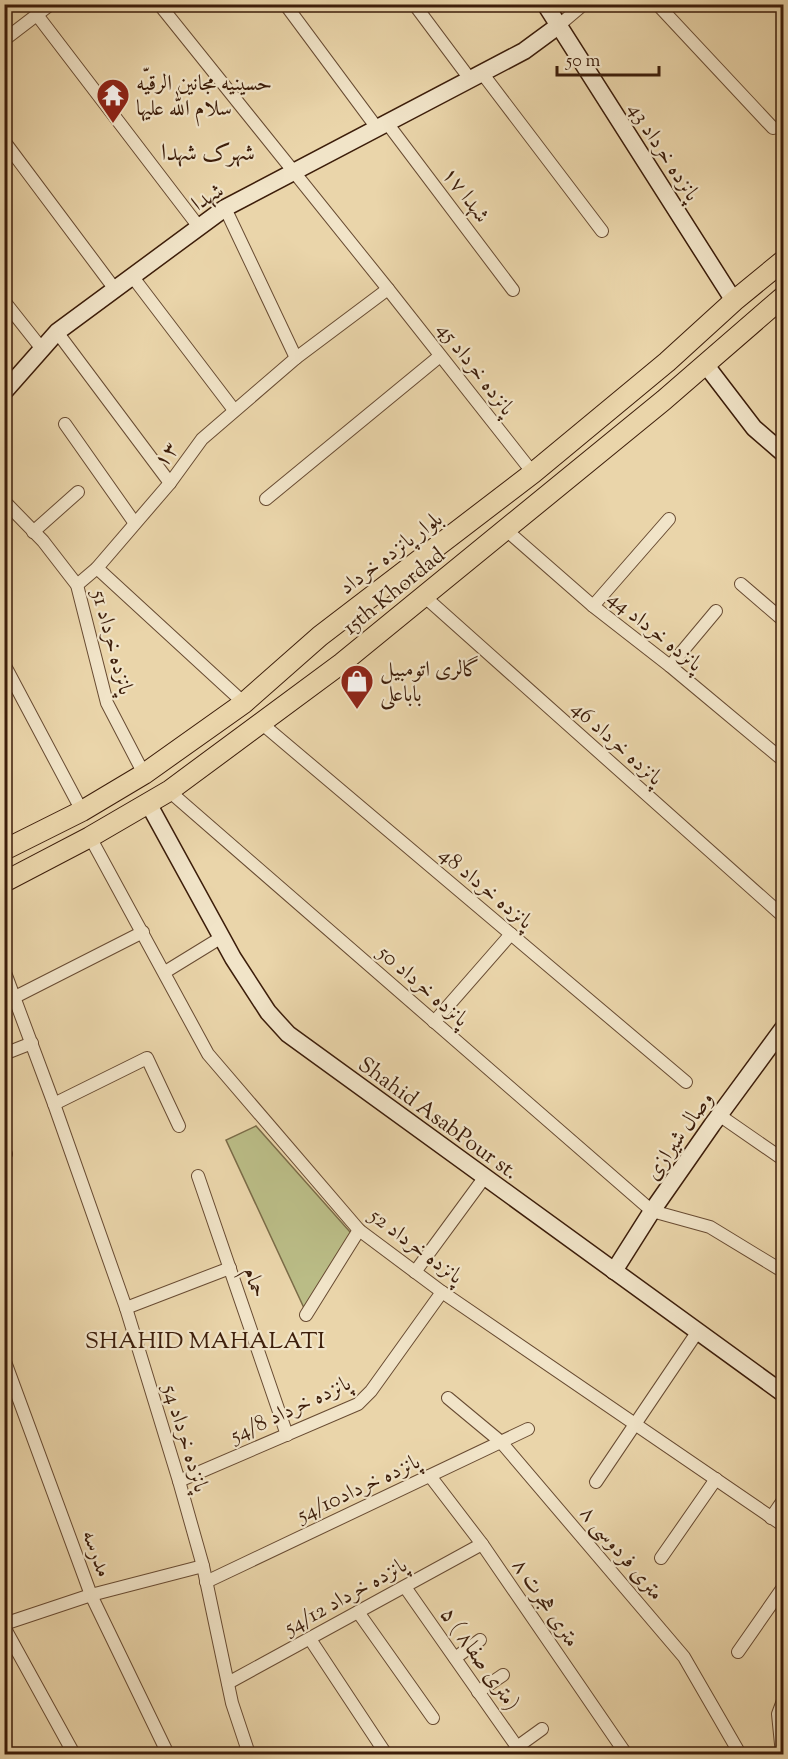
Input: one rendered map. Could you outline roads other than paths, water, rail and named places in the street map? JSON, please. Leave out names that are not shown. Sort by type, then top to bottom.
[{"type":"main road","name":"بلوار پانزده خرداد","points":[[4,850],[82,811],[144,774],[244,704],[320,636],[533,473],[667,362],[783,260]]},
{"type":"main road","name":"15th Khordad","points":[[4,882],[90,837],[169,791],[342,663],[705,364],[783,296]]},
{"type":"street","points":[[4,40],[51,4]]},
{"type":"street","name":"پانزده خرداد 45","points":[[159,4],[533,473]]},
{"type":"street","name":"شهدا ۱۷","points":[[285,4],[513,290]]},
{"type":"street","points":[[414,4],[476,76],[602,231]]},
{"type":"street","name":"پانزده خرداد 43","points":[[545,4],[734,301]]},
{"type":"street","points":[[558,26],[584,4]]},
{"type":"street","points":[[657,4],[773,128]]},
{"type":"street","points":[[37,15],[199,227]]},
{"type":"street","name":"شهدا","points":[[4,392],[57,332],[225,208],[524,51],[558,26]]},
{"type":"street","points":[[4,141],[114,288]]},
{"type":"street","points":[[225,208],[296,358]]},
{"type":"street","points":[[132,276],[234,410]]},
{"type":"street","name":"۱۳","points":[[77,585],[97,568],[170,483],[202,439],[296,358],[388,289]]},
{"type":"street","points":[[4,301],[42,349]]},
{"type":"street","points":[[57,332],[170,483]]},
{"type":"street","points":[[266,499],[440,356]]},
{"type":"street","points":[[705,364],[754,428],[783,454]]},
{"type":"street","points":[[65,424],[135,522]]},
{"type":"street","points":[[33,532],[78,492]]},
{"type":"street","points":[[4,501],[43,541],[77,585]]},
{"type":"street","points":[[593,606],[669,519]]},
{"type":"street","name":"پانزده خرداد 44","points":[[505,529],[593,606],[670,666],[783,761]]},
{"type":"street","points":[[97,568],[244,704]]},
{"type":"street","points":[[741,584],[783,621]]},
{"type":"street","name":"پانزده خرداد 51","points":[[77,585],[107,703],[144,774]]},
{"type":"street","name":"پانزده خرداد 46","points":[[424,597],[783,917]]},
{"type":"street","points":[[670,666],[716,611]]},
{"type":"street","points":[[4,663],[82,811]]},
{"type":"street","name":"پانزده خرداد 48","points":[[261,723],[686,1082]]},
{"type":"street","name":"پانزده خرداد 50","points":[[169,791],[652,1211]]},
{"type":"street","name":"Shahid AsabPour st.","points":[[148,803],[222,937],[268,1012],[288,1034],[783,1394]]},
{"type":"street","name":"پانزده خرداد 52","points":[[90,837],[208,1054],[359,1230],[442,1292],[783,1526]]},
{"type":"street","points":[[15,997],[143,932]]},
{"type":"street","points":[[434,1022],[511,934]]},
{"type":"street","points":[[165,972],[222,937]]},
{"type":"street","name":"پانزده خرداد 54","points":[[4,970],[126,1308],[203,1566],[232,1703],[249,1755]]},
{"type":"street","name":"وصال شیرازی","points":[[614,1271],[652,1211],[782,1030]]},
{"type":"street","points":[[4,1054],[32,1043]]},
{"type":"street","points":[[54,1104],[147,1058],[179,1126]]},
{"type":"street","points":[[719,1115],[783,1160]]},
{"type":"street","name":"حمام","points":[[198,1176],[287,1435]]},
{"type":"street","points":[[415,1272],[484,1178]]},
{"type":"street","points":[[652,1211],[710,1227],[783,1272]]},
{"type":"street","points":[[306,1315],[359,1230]]},
{"type":"street","points":[[126,1308],[230,1268]]},
{"type":"street","name":"پانزده خرداد 54/8","points":[[179,1481],[358,1404],[371,1391],[442,1292]]},
{"type":"street","points":[[596,1482],[698,1331]]},
{"type":"street","name":"مدرسه","points":[[4,1359],[91,1595],[168,1755]]},
{"type":"street","name":"۸ متری فردوسی","points":[[448,1398],[501,1442],[684,1657],[740,1755]]},
{"type":"street","name":"پانزده خرداد54/10","points":[[206,1582],[528,1429]]},
{"type":"street","name":"۸ متری هجرت","points":[[430,1476],[482,1544],[626,1755]]},
{"type":"street","points":[[661,1558],[716,1479]]},
{"type":"street","points":[[771,1518],[783,1499]]},
{"type":"street","name":"پانزده خرداد 54/12","points":[[228,1683],[482,1544]]},
{"type":"street","points":[[74,1755],[4,1626],[91,1595],[203,1566]]},
{"type":"street","points":[[738,1652],[783,1586]]},
{"type":"street","name":"۵ ( ۸متری صفا)","points":[[405,1587],[519,1751]]},
{"type":"street","points":[[358,1612],[433,1718]]},
{"type":"street","points":[[310,1639],[386,1755]]},
{"type":"street","points":[[454,1658],[480,1640]]},
{"type":"street","points":[[478,1692],[503,1675]]},
{"type":"street","points":[[782,1755],[778,1714],[783,1698]]},
{"type":"street","points":[[519,1751],[542,1729]]},
{"type":"place","name":"حسینیه مجانین الرقیّه سلام الله علیها","points":[[113,124]]},
{"type":"place","name":"گالری اتومبیل باباعلی","points":[[357,710]]},
{"type":"district","name":"شهرک شهدا","points":[[208,152]]},
{"type":"district","name":"SHAHID MAHALATI","points":[[205,1340]]}]
